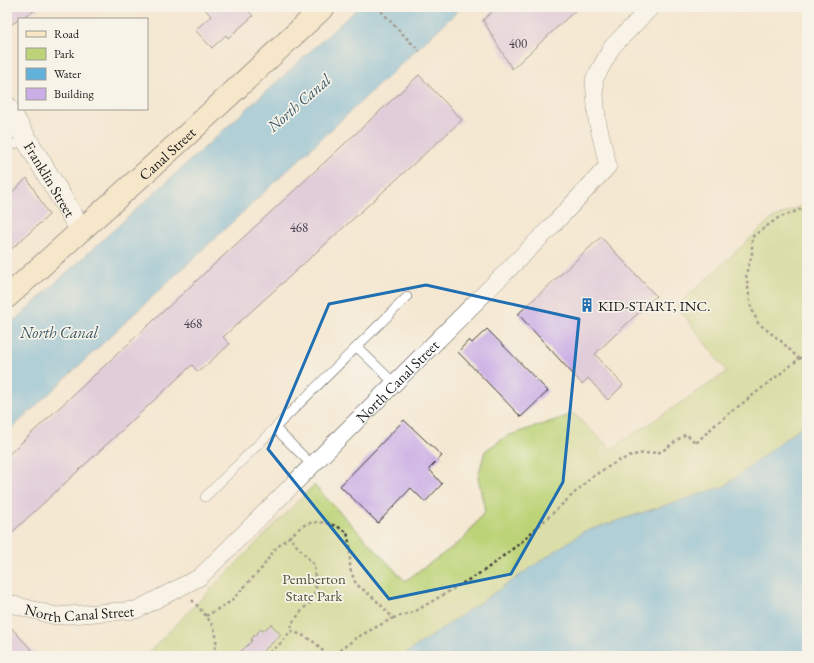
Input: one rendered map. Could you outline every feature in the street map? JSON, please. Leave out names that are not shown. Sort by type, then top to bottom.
[{"type":"main road","name":"Canal Street","points":[[7,297],[176,145],[324,7]]},
{"type":"street","name":"North Canal Street","points":[[7,603],[56,616],[136,610],[200,577],[551,226],[608,166],[597,120],[594,80],[612,47],[651,7]]},
{"type":"street","name":"Franklin Street","points":[[7,106],[81,230]]},
{"type":"lane","points":[[7,148],[26,138]]},
{"type":"lane","points":[[205,497],[406,297]]},
{"type":"lane","points":[[357,347],[394,383]]},
{"type":"lane","points":[[275,428],[312,465]]},
{"type":"path","points":[[377,7],[418,51]]},
{"type":"path","points":[[799,359],[781,341],[758,323],[751,307],[746,274],[752,255],[752,237],[778,218],[807,207]]},
{"type":"path","points":[[332,656],[356,638],[393,618],[414,612],[485,570],[519,544],[593,476],[618,461],[638,454],[661,452],[686,434],[696,443],[716,424],[799,359],[807,355]]},
{"type":"path","points":[[206,616],[230,602],[262,568],[274,550],[289,537],[308,524],[322,522],[337,525],[347,532],[350,548],[350,569],[356,584],[375,599],[393,618]]},
{"type":"path","points":[[265,656],[281,643],[290,630],[292,623],[304,608],[312,601],[316,588],[314,565],[289,537]]},
{"type":"path","points":[[181,587],[213,624],[216,638],[212,656]]},
{"type":"path","points":[[290,630],[308,637],[322,648],[326,656]]},
{"type":"highlighted area","points":[[426,285],[579,319],[563,482],[511,574],[389,599],[268,449],[329,304]]},
{"type":"green space","name":"Pemberton State Park","points":[[807,203],[807,422],[725,486],[583,532],[402,656],[145,656],[314,485],[405,581],[464,539],[485,511],[478,477],[485,451],[507,436],[574,414],[611,449],[727,372],[677,306],[770,220]]},
{"type":"water","name":"North Canal","points":[[359,7],[462,7],[7,433],[7,327]]},
{"type":"water","points":[[807,422],[807,656],[402,656],[583,532],[725,486]]},
{"type":"building","points":[[7,7],[40,7],[22,18],[18,18],[18,20],[7,27]]},
{"type":"building","points":[[203,7],[245,7],[253,16],[228,38],[226,35],[212,48],[195,30],[211,16]]},
{"type":"building","points":[[497,7],[579,7],[512,69],[483,20]]},
{"type":"building","points":[[419,75],[462,120],[223,337],[230,344],[198,372],[192,365],[7,537],[7,456]]},
{"type":"building","points":[[27,178],[49,215],[7,253],[7,197]]},
{"type":"building","name":"KID-START, INC.","points":[[601,237],[656,296],[595,354],[623,385],[608,400],[588,378],[582,384],[518,314]]},
{"type":"building","points":[[487,329],[548,391],[521,417],[458,352],[469,340],[472,343]]},
{"type":"building","points":[[404,420],[442,456],[429,469],[442,484],[425,502],[411,488],[378,523],[340,486]]},
{"type":"building","points":[[7,623],[37,656],[7,656]]},
{"type":"building","points":[[271,624],[281,635],[258,656],[236,656],[252,641],[251,639],[261,629],[263,631]]},
{"type":"place","name":"KID-START, INC.","points":[[587,305]]}]
